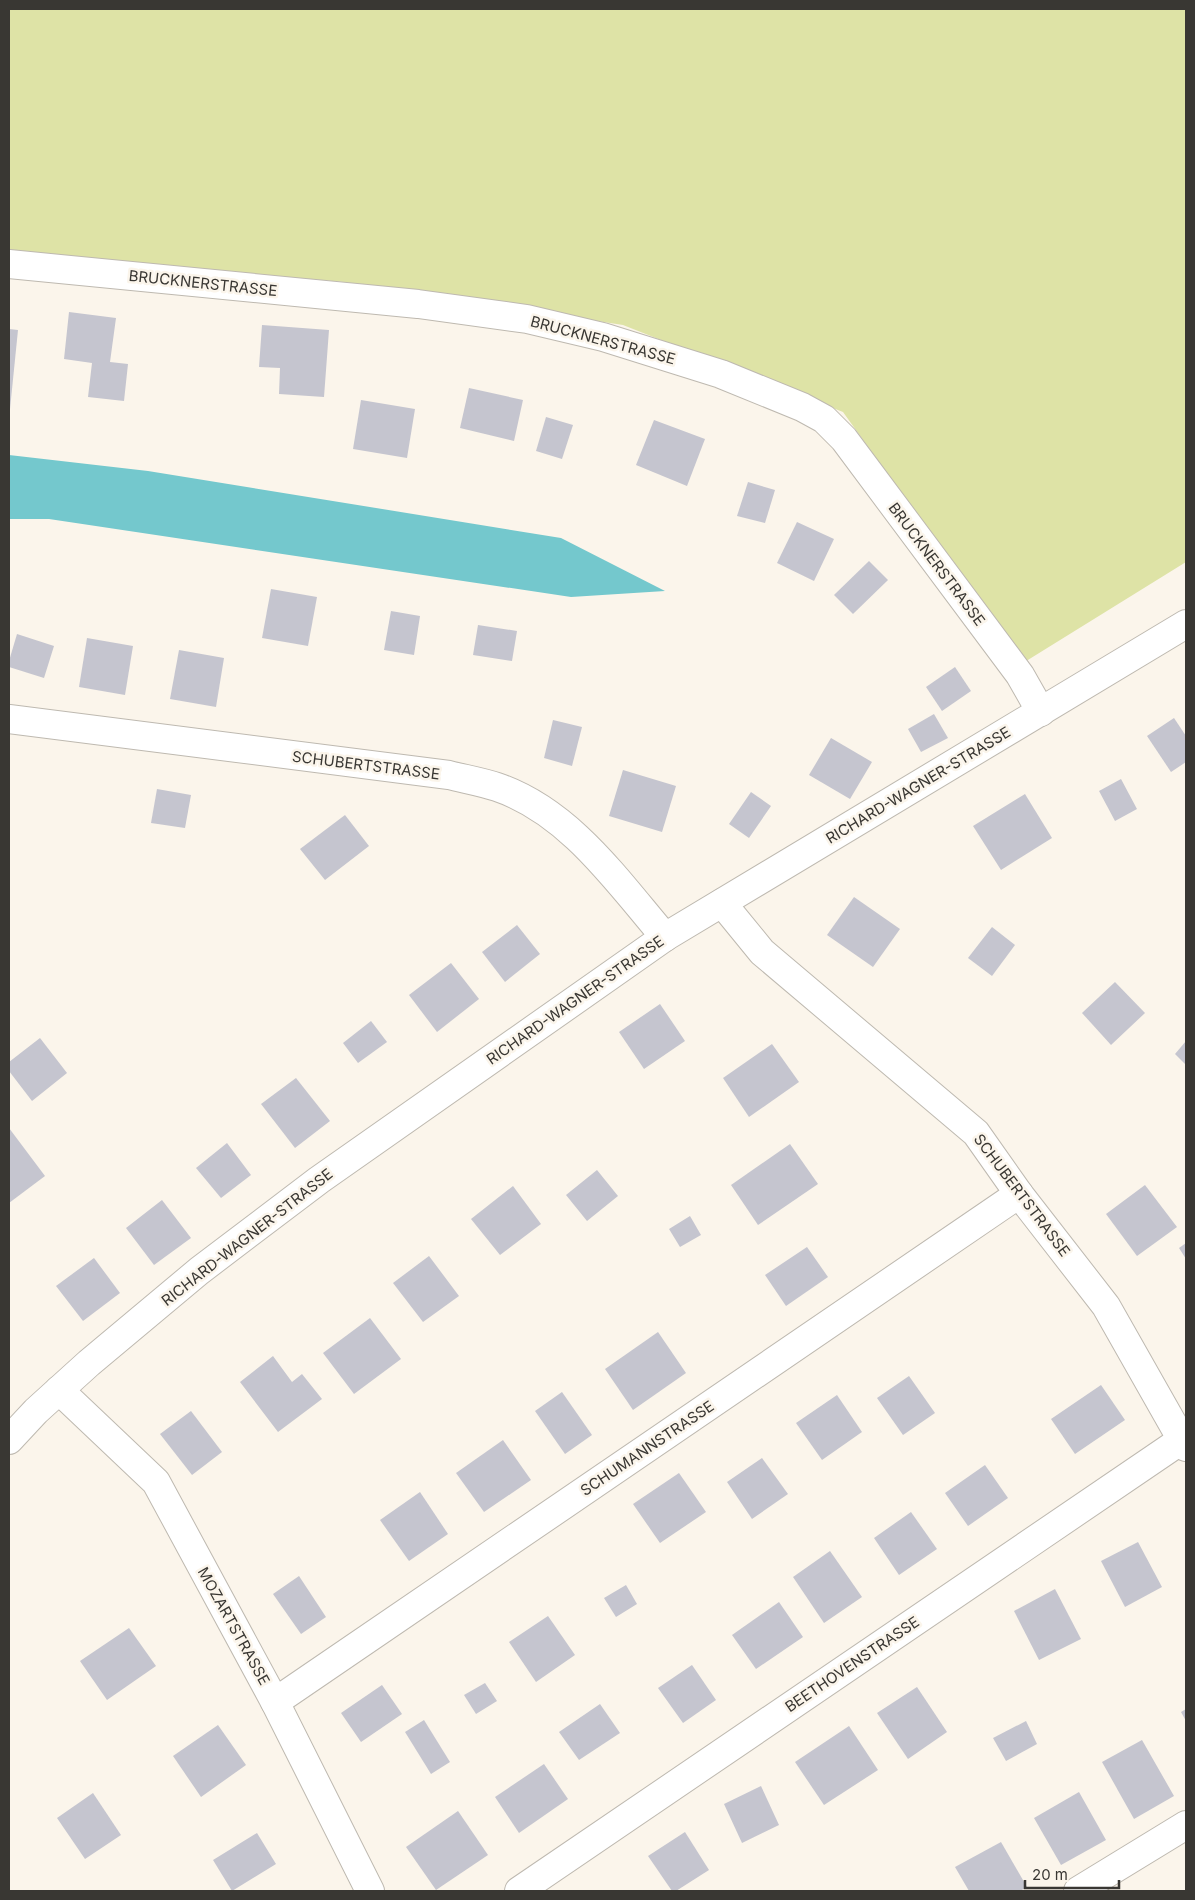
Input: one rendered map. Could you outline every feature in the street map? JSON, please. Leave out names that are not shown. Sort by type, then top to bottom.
[{"type":"street","name":"BRUCKNERSTRASSE","points":[[9,264],[418,304],[528,319],[603,337],[712,371],[802,407],[824,419],[844,439],[1020,675],[1041,712]]},
{"type":"street","name":"RICHARD-WAGNER-STRASSE","points":[[9,1440],[59,1390],[199,1271],[319,1180],[665,937],[1186,624]]},
{"type":"street","name":"SCHUBERTSTRASSE","points":[[9,719],[449,775],[498,788],[532,804],[565,826],[591,851],[665,937]]},
{"type":"street","name":"SCHUBERTSTRASSE","points":[[722,903],[762,952],[976,1133],[1019,1194],[1106,1306],[1185,1441]]},
{"type":"street","name":"SCHUMANNSTRASSE","points":[[276,1702],[1019,1194]]},
{"type":"street","name":"MOZARTSTRASSE","points":[[59,1390],[156,1482],[276,1702],[370,1891]]},
{"type":"street","name":"BEETHOVENSTRASSE","points":[[518,1891],[1185,1441]]},
{"type":"street","points":[[1078,1891],[1186,1825]]},
{"type":"green space","points":[[9,9],[1186,9],[1186,562],[1023,663],[843,412],[623,325],[344,282],[9,253]]},
{"type":"water","points":[[9,455],[148,471],[561,538],[665,591],[571,597],[49,519],[9,519]]},
{"type":"building","points":[[69,312],[116,318],[110,362],[128,364],[124,401],[88,397],[92,363],[64,359]]},
{"type":"building","points":[[262,325],[329,330],[324,397],[279,394],[280,368],[259,367]]},
{"type":"building","points":[[9,329],[18,330],[10,409],[9,409]]},
{"type":"building","points":[[469,388],[523,400],[514,441],[460,428]]},
{"type":"building","points":[[361,400],[415,409],[407,458],[353,449]]},
{"type":"building","points":[[546,417],[573,425],[562,459],[536,451]]},
{"type":"building","points":[[654,420],[705,439],[687,486],[636,465]]},
{"type":"building","points":[[748,482],[775,490],[765,523],[737,516]]},
{"type":"building","points":[[797,522],[834,539],[814,581],[777,563]]},
{"type":"building","points":[[869,561],[888,580],[853,614],[834,595]]},
{"type":"building","points":[[271,589],[317,597],[308,646],[262,638]]},
{"type":"building","points":[[391,611],[420,616],[414,655],[384,650]]},
{"type":"building","points":[[478,625],[517,631],[512,661],[473,655]]},
{"type":"building","points":[[17,634],[54,646],[44,678],[9,667]]},
{"type":"building","points":[[87,638],[133,646],[125,695],[79,687]]},
{"type":"building","points":[[179,650],[224,658],[216,707],[170,699]]},
{"type":"building","points":[[955,667],[971,691],[942,711],[926,687]]},
{"type":"building","points":[[934,714],[948,738],[921,752],[908,729]]},
{"type":"building","points":[[1174,718],[1186,736],[1186,762],[1171,772],[1147,736]]},
{"type":"building","points":[[553,720],[582,727],[572,766],[544,758]]},
{"type":"building","points":[[831,738],[872,762],[850,799],[809,775]]},
{"type":"building","points":[[623,770],[676,786],[662,832],[609,816]]},
{"type":"building","points":[[1121,779],[1137,809],[1115,821],[1099,791]]},
{"type":"building","points":[[157,789],[191,795],[185,828],[151,823]]},
{"type":"building","points":[[751,792],[771,806],[749,838],[729,824]]},
{"type":"building","points":[[1025,794],[1052,838],[1001,870],[973,826]]},
{"type":"building","points":[[345,815],[369,846],[325,880],[300,849]]},
{"type":"building","points":[[854,897],[900,929],[873,967],[827,935]]},
{"type":"building","points":[[517,925],[540,954],[505,982],[482,952]]},
{"type":"building","points":[[992,927],[1015,945],[992,976],[968,958]]},
{"type":"building","points":[[451,963],[479,999],[437,1032],[409,995]]},
{"type":"building","points":[[1115,982],[1145,1013],[1111,1045],[1082,1013]]},
{"type":"building","points":[[660,1004],[685,1041],[644,1069],[619,1032]]},
{"type":"building","points":[[371,1021],[387,1042],[358,1063],[343,1043]]},
{"type":"building","points":[[40,1038],[67,1073],[32,1101],[9,1071],[9,1062]]},
{"type":"building","points":[[1186,1041],[1186,1065],[1175,1054]]},
{"type":"building","points":[[772,1044],[799,1082],[749,1117],[723,1078]]},
{"type":"building","points":[[296,1078],[330,1121],[295,1148],[261,1104]]},
{"type":"building","points":[[9,1128],[45,1176],[9,1203]]},
{"type":"building","points":[[227,1143],[251,1175],[221,1198],[196,1168]]},
{"type":"building","points":[[790,1144],[818,1184],[758,1225],[731,1185]]},
{"type":"building","points":[[597,1170],[618,1196],[587,1221],[566,1195]]},
{"type":"building","points":[[1145,1185],[1177,1227],[1137,1256],[1106,1214]]},
{"type":"building","points":[[513,1186],[541,1224],[500,1255],[471,1219]]},
{"type":"building","points":[[162,1200],[191,1238],[154,1265],[126,1228]]},
{"type":"building","points":[[690,1216],[701,1235],[680,1247],[669,1229]]},
{"type":"building","points":[[1186,1243],[1186,1259],[1179,1248]]},
{"type":"building","points":[[807,1247],[828,1277],[786,1306],[765,1275]]},
{"type":"building","points":[[429,1256],[459,1296],[423,1322],[393,1283]]},
{"type":"building","points":[[94,1258],[120,1293],[83,1321],[56,1286]]},
{"type":"building","points":[[370,1318],[401,1359],[354,1394],[323,1353]]},
{"type":"building","points":[[658,1332],[686,1373],[633,1410],[605,1369]]},
{"type":"building","points":[[273,1356],[292,1382],[302,1374],[322,1399],[278,1432],[240,1382]]},
{"type":"building","points":[[909,1376],[935,1413],[903,1435],[877,1398]]},
{"type":"building","points":[[1101,1385],[1125,1420],[1075,1454],[1051,1419]]},
{"type":"building","points":[[562,1392],[592,1435],[565,1454],[535,1411]]},
{"type":"building","points":[[837,1395],[862,1432],[822,1460],[796,1423]]},
{"type":"building","points":[[191,1411],[222,1452],[192,1475],[160,1434]]},
{"type":"building","points":[[503,1440],[531,1480],[484,1512],[456,1473]]},
{"type":"building","points":[[762,1458],[788,1494],[752,1519],[727,1482]]},
{"type":"building","points":[[985,1465],[1008,1498],[968,1526],[945,1493]]},
{"type":"building","points":[[679,1473],[706,1512],[660,1543],[633,1504]]},
{"type":"building","points":[[420,1492],[448,1534],[409,1561],[380,1520]]},
{"type":"building","points":[[911,1512],[937,1549],[899,1575],[874,1538]]},
{"type":"building","points":[[1138,1542],[1162,1587],[1125,1607],[1101,1561]]},
{"type":"building","points":[[830,1551],[862,1597],[824,1623],[793,1577]]},
{"type":"building","points":[[299,1576],[326,1617],[301,1634],[273,1594]]},
{"type":"building","points":[[626,1585],[637,1604],[616,1617],[604,1598]]},
{"type":"building","points":[[1055,1589],[1081,1639],[1039,1660],[1014,1611]]},
{"type":"building","points":[[779,1602],[803,1637],[756,1669],[732,1635]]},
{"type":"building","points":[[548,1616],[575,1655],[536,1682],[509,1642]]},
{"type":"building","points":[[129,1628],[156,1666],[107,1700],[80,1661]]},
{"type":"building","points":[[692,1665],[716,1700],[683,1723],[658,1688]]},
{"type":"building","points":[[485,1683],[497,1701],[476,1714],[464,1695]]},
{"type":"building","points":[[382,1685],[402,1714],[361,1742],[341,1713]]},
{"type":"building","points":[[917,1687],[947,1732],[908,1759],[877,1713]]},
{"type":"building","points":[[600,1704],[620,1733],[579,1760],[559,1732]]},
{"type":"building","points":[[1186,1709],[1186,1721],[1181,1712]]},
{"type":"building","points":[[424,1720],[450,1762],[431,1774],[405,1732]]},
{"type":"building","points":[[1026,1721],[1037,1744],[1006,1761],[993,1738]]},
{"type":"building","points":[[218,1725],[246,1765],[201,1797],[173,1756]]},
{"type":"building","points":[[849,1726],[878,1770],[824,1805],[795,1762]]},
{"type":"building","points":[[1142,1740],[1174,1796],[1134,1819],[1102,1762]]},
{"type":"building","points":[[544,1764],[568,1799],[519,1833],[495,1797]]},
{"type":"building","points":[[761,1786],[779,1825],[742,1843],[724,1804]]},
{"type":"building","points":[[1079,1792],[1106,1840],[1061,1865],[1034,1818]]},
{"type":"building","points":[[93,1793],[121,1835],[85,1859],[57,1818]]},
{"type":"building","points":[[458,1811],[488,1855],[436,1890],[406,1847]]},
{"type":"building","points":[[685,1832],[709,1870],[676,1891],[672,1891],[648,1856]]},
{"type":"building","points":[[257,1833],[276,1864],[232,1891],[213,1860]]},
{"type":"building","points":[[1001,1842],[1027,1887],[1020,1891],[969,1891],[955,1867]]}]
